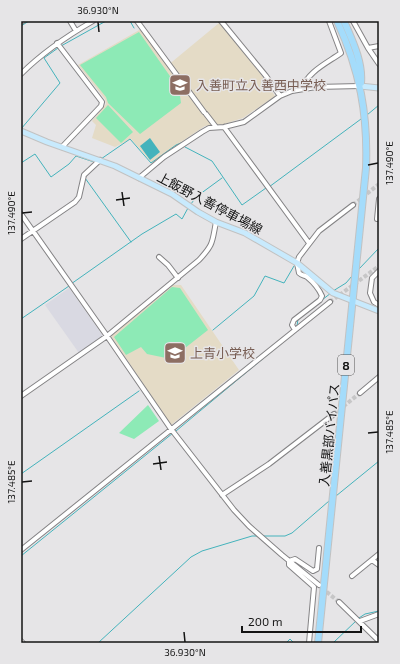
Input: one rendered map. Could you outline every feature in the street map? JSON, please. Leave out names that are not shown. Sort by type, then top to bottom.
[{"type":"highway","name":"8","points":[[337,21],[346,40],[360,86]]},
{"type":"highway","name":"8","points":[[344,21],[352,39],[362,72],[360,86]]},
{"type":"highway","name":"入善黒部バイパス","points":[[318,643],[366,168],[366,123],[360,86]]},
{"type":"main road","points":[[360,86],[379,88]]},
{"type":"main road","name":"上飯野入善停車場線","points":[[21,131],[115,166],[172,194],[198,212],[216,222],[245,233],[297,263],[333,293],[379,311]]},
{"type":"street","points":[[70,21],[76,31]]},
{"type":"street","points":[[21,74],[57,43],[94,21]]},
{"type":"street","points":[[137,21],[216,127]]},
{"type":"street","points":[[222,21],[280,96]]},
{"type":"street","points":[[302,88],[304,81],[309,76],[341,53],[329,21]]},
{"type":"street","points":[[353,21],[379,64]]},
{"type":"street","points":[[57,43],[102,102],[101,106],[62,147]]},
{"type":"street","points":[[368,48],[379,46]]},
{"type":"street","points":[[139,178],[164,157],[209,128],[244,122],[280,96],[292,91],[302,88],[360,86]]},
{"type":"street","points":[[224,126],[309,243]]},
{"type":"street","points":[[21,239],[75,202],[79,197],[84,175],[100,160]]},
{"type":"street","points":[[377,219],[379,199]]},
{"type":"street","points":[[295,330],[292,325],[294,320],[320,300],[322,296],[320,290],[306,276],[298,273],[297,263],[299,258],[319,231],[353,205]]},
{"type":"street","points":[[21,214],[108,336],[170,429],[234,510],[249,526],[319,585]]},
{"type":"street","points":[[21,396],[108,336],[199,260],[214,240],[216,222]]},
{"type":"street","points":[[159,257],[178,278]]},
{"type":"street","points":[[379,271],[372,278],[370,293],[374,302],[379,305]]},
{"type":"street","points":[[21,550],[330,302]]},
{"type":"street","points":[[360,393],[379,377]]},
{"type":"street","points":[[222,495],[269,464],[334,414]]},
{"type":"street","points":[[289,561],[295,559],[312,571],[317,569],[319,548]]},
{"type":"street","points":[[352,576],[379,554]]},
{"type":"street","points":[[372,560],[379,565]]},
{"type":"street","points":[[289,561],[288,564],[314,587],[309,643]]},
{"type":"street","points":[[339,602],[379,641]]},
{"type":"street","points":[[360,621],[379,614]]},
{"type":"shaded area","name":"入善町立入善西中学校","points":[[219,23],[260,73],[275,96],[243,118],[224,124],[205,126],[152,163],[131,139],[115,147],[92,138],[96,125],[92,121],[106,104],[105,99],[78,65],[141,29],[167,66]]},
{"type":"shaded area","name":"上青小学校","points":[[173,285],[181,285],[239,370],[171,425],[111,336]]},
{"type":"shaded area","points":[[69,288],[103,336],[79,353],[45,305]]},
{"type":"green space","points":[[139,32],[179,89],[181,103],[140,134],[108,103],[106,97],[80,65]]},
{"type":"green space","points":[[108,105],[133,132],[121,143],[96,118]]},
{"type":"green space","points":[[172,287],[180,288],[208,330],[171,359],[147,354],[141,347],[126,355],[114,337]]},
{"type":"green space","points":[[148,405],[159,421],[134,439],[119,433]]},
{"type":"water","points":[[150,138],[160,152],[150,160],[140,146]]},
{"type":"waterway","points":[[21,26],[29,21]]},
{"type":"waterway","points":[[61,46],[106,21]]},
{"type":"waterway","points":[[130,21],[134,28]]},
{"type":"waterway","points":[[21,129],[60,83],[44,58],[58,48]]},
{"type":"waterway","points":[[367,115],[379,105]]},
{"type":"waterway","points":[[269,187],[361,119]]},
{"type":"waterway","points":[[101,159],[130,139],[151,163],[181,143]]},
{"type":"waterway","points":[[185,147],[212,161],[242,205],[266,188]]},
{"type":"waterway","points":[[21,163],[35,154],[51,177],[69,164],[76,156],[94,162]]},
{"type":"waterway","points":[[82,174],[90,167]]},
{"type":"waterway","points":[[85,178],[131,242]]},
{"type":"waterway","points":[[191,204],[196,197],[222,178]]},
{"type":"waterway","points":[[71,284],[142,234],[176,214],[182,219],[188,208]]},
{"type":"waterway","points":[[359,269],[379,248]]},
{"type":"waterway","points":[[213,330],[254,296],[265,276],[284,283],[294,266]]},
{"type":"waterway","points":[[333,291],[346,283],[352,276]]},
{"type":"waterway","points":[[21,319],[69,286]]},
{"type":"waterway","points":[[322,300],[331,293]]},
{"type":"waterway","points":[[297,326],[298,319]]},
{"type":"waterway","points":[[176,431],[296,331]]},
{"type":"waterway","points":[[21,474],[139,391]]},
{"type":"waterway","points":[[21,556],[173,433]]},
{"type":"waterway","points":[[336,496],[379,461]]},
{"type":"waterway","points":[[262,536],[285,536],[292,533],[329,501]]},
{"type":"waterway","points":[[98,643],[191,557],[202,551],[252,536],[257,536]]},
{"type":"waterway","points":[[359,618],[365,614],[379,611]]},
{"type":"waterway","points":[[333,643],[357,620]]},
{"type":"waterway","points":[[286,643],[290,639],[294,643]]},
{"type":"tunnel","points":[[353,205],[379,184]]},
{"type":"tunnel","points":[[330,302],[379,266]]},
{"type":"tunnel","points":[[334,414],[360,393]]},
{"type":"tunnel","points":[[322,588],[339,602]]},
{"type":"place","name":"入善町立入善西中学校","points":[[180,85]]},
{"type":"place","name":"上青小学校","points":[[175,353]]}]
